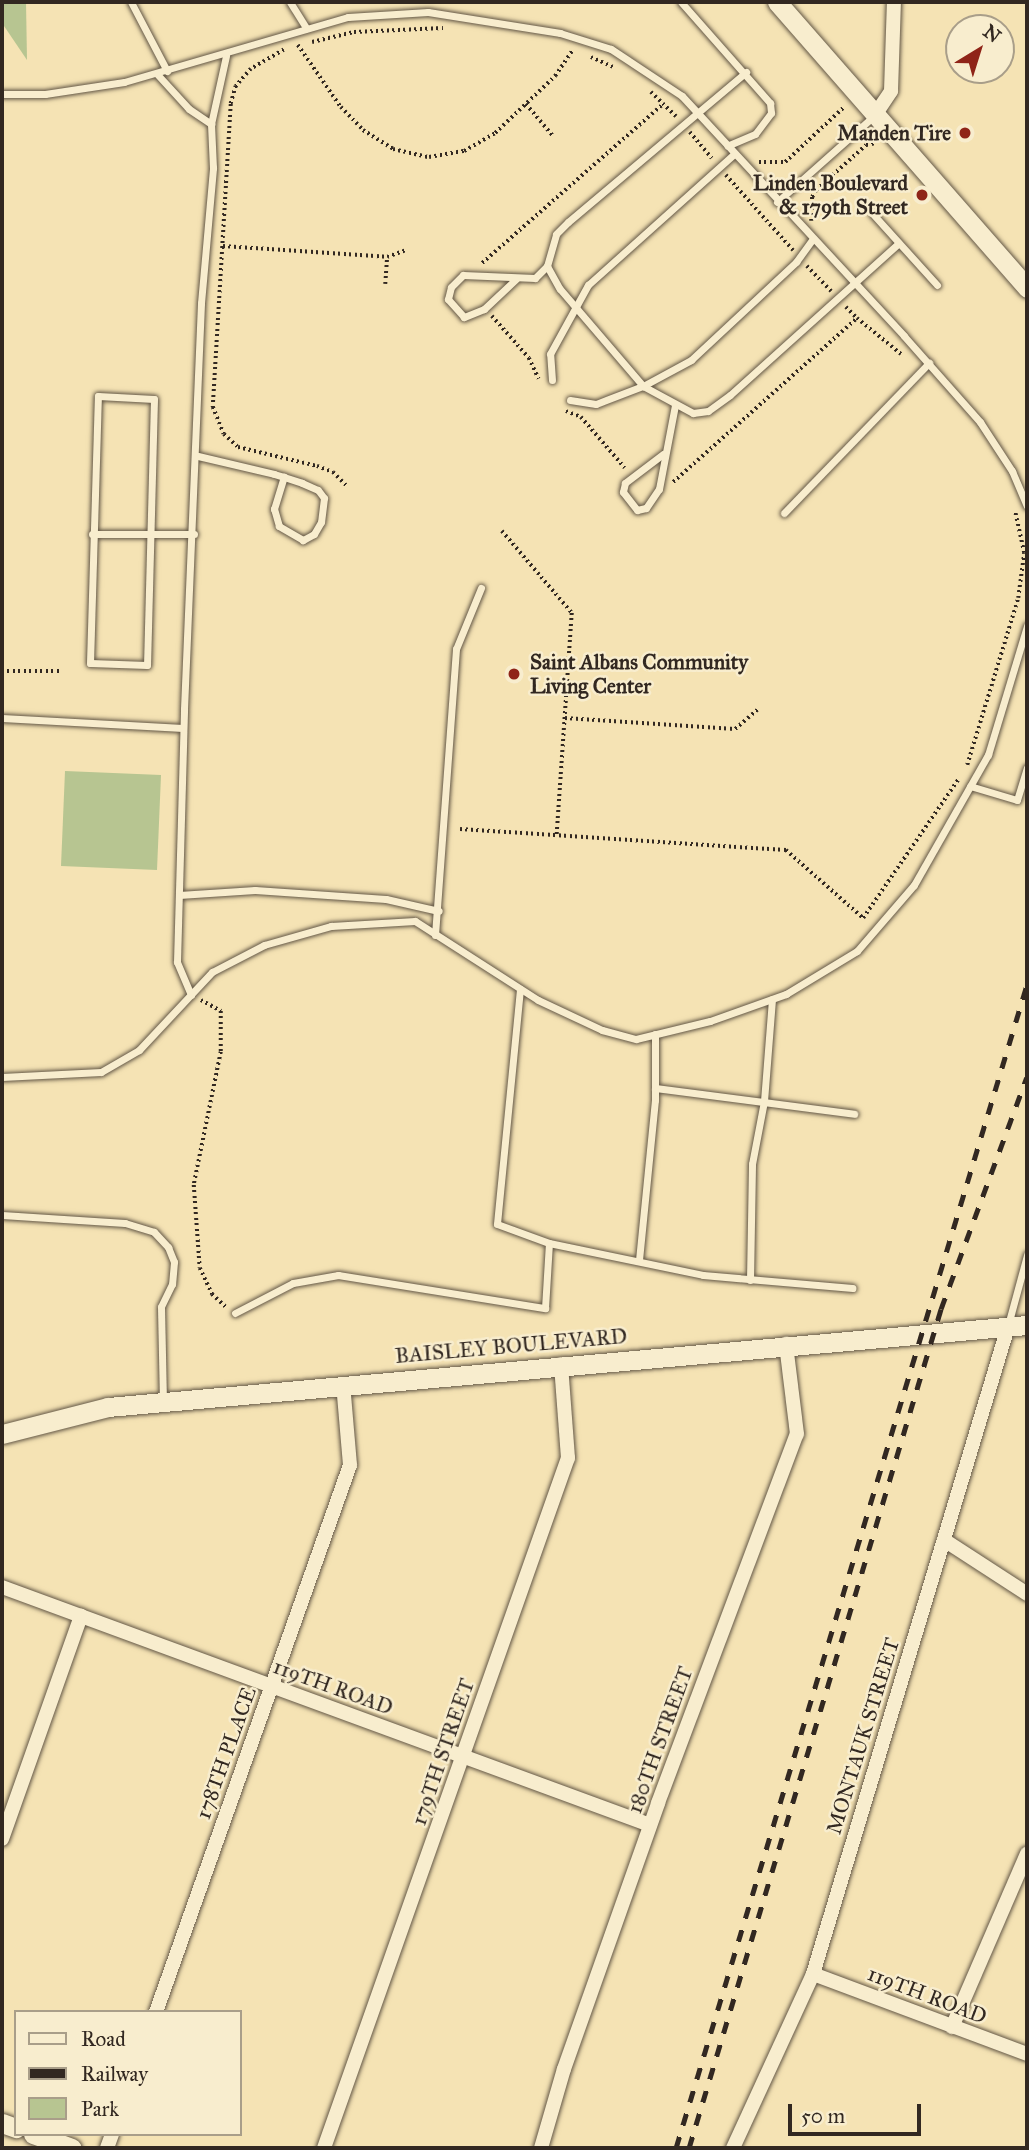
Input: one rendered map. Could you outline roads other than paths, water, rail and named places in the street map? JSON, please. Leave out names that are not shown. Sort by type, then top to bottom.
[{"type":"street","points":[[777,2],[1027,288]]},
{"type":"street","points":[[875,115],[891,91],[894,2]]},
{"type":"street","name":"BAISLEY BOULEVARD","points":[[2,1434],[108,1407],[561,1364],[1018,1326]]},
{"type":"street","name":"MONTAUK STREET","points":[[733,2148],[813,1974],[944,1541],[1018,1326]]},
{"type":"street","name":"180TH STREET","points":[[541,2148],[564,2069],[650,1825],[796,1434],[786,1344]]},
{"type":"street","name":"179TH STREET","points":[[324,2148],[568,1458],[561,1364]]},
{"type":"street","name":"178TH PLACE","points":[[157,2010],[350,1465],[344,1384]]},
{"type":"street","points":[[944,1541],[1027,1594]]},
{"type":"street","name":"119TH ROAD","points":[[2,1587],[650,1825]]},
{"type":"street","points":[[2,1839],[81,1616]]},
{"type":"street","points":[[951,2026],[1027,1854]]},
{"type":"street","name":"119TH ROAD","points":[[813,1974],[1027,2054]]},
{"type":"street","points":[[39,2136],[72,2148]]},
{"type":"lane","points":[[131,2],[167,71]]},
{"type":"lane","points":[[290,2],[306,28]]},
{"type":"lane","points":[[681,2],[764,91],[771,113],[755,134],[727,146]]},
{"type":"lane","points":[[2,94],[45,94],[156,74],[348,17],[428,12],[560,33],[611,49],[648,70],[698,114],[929,363],[980,422],[1012,471],[1027,506]]},
{"type":"lane","points":[[191,995],[177,961],[183,727],[198,456],[201,303],[213,168],[211,124],[226,55]]},
{"type":"lane","points":[[516,279],[484,309],[464,317],[448,299],[451,287],[463,275],[535,278],[547,266],[556,234],[568,222],[746,72]]},
{"type":"lane","points":[[156,74],[189,109],[211,124]]},
{"type":"lane","points":[[777,202],[875,115]]},
{"type":"lane","points":[[552,380],[550,354],[589,285],[734,154]]},
{"type":"lane","points":[[872,213],[937,285]]},
{"type":"lane","points":[[570,400],[596,404],[643,386],[691,359],[799,258],[813,239]]},
{"type":"lane","points":[[547,266],[576,309],[643,386],[692,412],[708,411],[899,243]]},
{"type":"lane","points":[[784,513],[929,363]]},
{"type":"lane","points":[[98,396],[154,399],[146,665],[90,663],[93,534],[98,396]]},
{"type":"lane","points":[[663,454],[625,483],[623,492],[636,510],[653,502],[675,405]]},
{"type":"lane","points":[[198,456],[284,477],[318,490],[324,498],[321,522],[314,534],[303,540],[279,526],[274,509],[284,477]]},
{"type":"lane","points":[[93,534],[194,534]]},
{"type":"lane","points":[[435,935],[439,911],[456,649],[481,588]]},
{"type":"lane","points":[[2,1077],[101,1072],[139,1050],[212,972],[264,945],[331,926],[415,921],[520,989],[602,1030],[636,1039],[710,1021],[772,999],[857,951],[877,932],[914,884],[988,754],[1027,625]]},
{"type":"lane","points":[[2,718],[183,727]]},
{"type":"lane","points":[[970,786],[1017,800],[1027,767]]},
{"type":"lane","points":[[179,895],[255,890],[386,899],[439,911]]},
{"type":"lane","points":[[520,989],[497,1224],[549,1243],[639,1259],[703,1275],[852,1288]]},
{"type":"lane","points":[[750,1280],[752,1164],[764,1101],[772,999]]},
{"type":"lane","points":[[639,1259],[655,1088],[655,1034]]},
{"type":"lane","points":[[655,1088],[854,1114]]},
{"type":"lane","points":[[2,1215],[125,1223],[154,1231],[168,1247],[174,1262],[172,1283],[161,1307],[163,1402]]},
{"type":"lane","points":[[235,1313],[293,1283],[338,1275],[545,1308],[549,1243]]},
{"type":"lane","points":[[1018,1326],[1027,1255]]},
{"type":"railway","points":[[676,2148],[1027,985]]},
{"type":"railway","points":[[689,2148],[941,1309],[1027,1077]]},
{"type":"place","name":"Manden Tire","points":[[965,133]]},
{"type":"place","name":"Linden Boulevard & 179th Street","points":[[922,195]]},
{"type":"place","name":"Saint Albans Community Living Center","points":[[514,674]]}]
